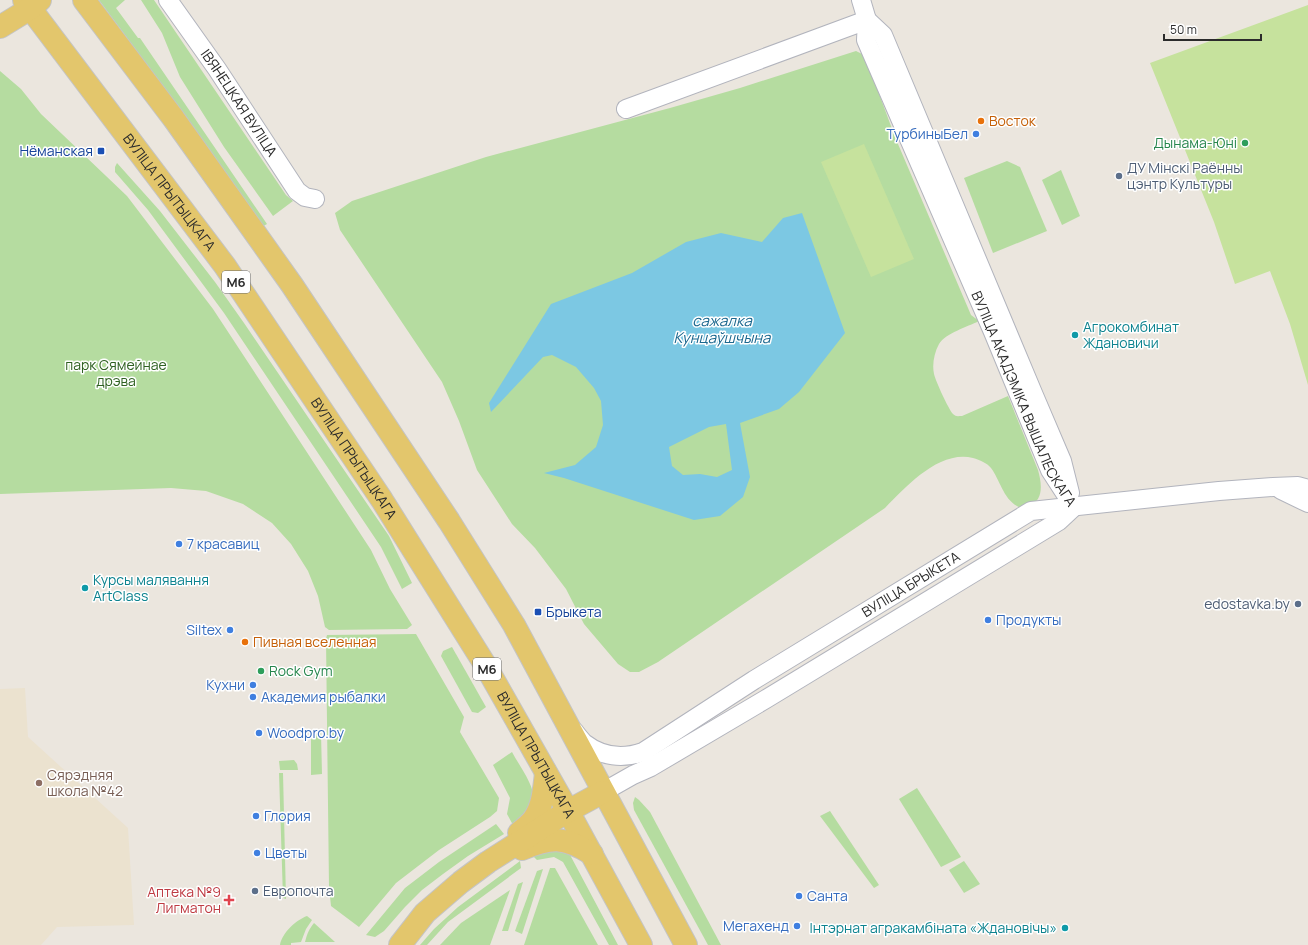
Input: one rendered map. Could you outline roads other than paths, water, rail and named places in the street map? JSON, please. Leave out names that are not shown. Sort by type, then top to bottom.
[{"type":"main road","points":[[84,0],[174,119],[292,285],[449,521],[514,626],[570,727],[603,792],[686,945]]},
{"type":"main road","points":[[0,26],[32,3]]},
{"type":"main road","name":"ВУЛІЦА ПРЫТЫЦКАГА","points":[[32,3],[225,266],[378,493],[484,663],[592,854],[641,945]]},
{"type":"main road","points":[[488,862],[533,820],[544,792],[546,773]]},
{"type":"main road","points":[[400,945],[425,913],[461,882],[488,862],[568,811],[603,792]]},
{"type":"main road","points":[[488,862],[546,841],[565,841],[575,844],[592,854]]},
{"type":"street","name":"ІВЯНЕЦКАЯ ВУЛІЦА","points":[[168,0],[241,105],[297,191],[305,198],[315,199]]},
{"type":"street","name":"ВУЛІЦА АКАДЭМІКА ВЫШАЛЕСКАГА","points":[[861,0],[867,20],[866,40],[993,332],[1050,470],[1074,507]]},
{"type":"street","points":[[626,109],[867,20]]},
{"type":"street","name":"ВУЛІЦА БРЫКЕТА","points":[[570,727],[585,743],[599,751],[615,756],[632,756],[643,752],[754,680],[1031,512],[1273,486],[1298,486],[1308,488]]},
{"type":"street","points":[[1273,486],[1308,503]]},
{"type":"street","name":"ВУЛІЦА БРЫКЕТА","points":[[603,792],[633,775],[652,767],[766,699],[1060,521],[1074,507]]},
{"type":"street","points":[[924,577],[935,596]]},
{"type":"street","points":[[754,680],[766,699]]},
{"type":"water","name":"сажалка Кунцаўшчына","points":[[802,213],[845,333],[799,392],[779,409],[740,423],[750,477],[743,497],[720,516],[694,520],[564,478],[544,473],[575,465],[596,447],[603,425],[601,401],[594,388],[576,367],[552,355],[543,357],[491,412],[489,403],[551,304],[632,273],[686,242],[721,233],[762,242],[783,218]],"holes":[[[726,424],[732,470],[717,477],[700,474],[683,475],[672,466],[669,447],[709,427]]]},
{"type":"place","name":"Восток","points":[[981,121]]},
{"type":"place","name":"ТурбиныБел","points":[[976,134]]},
{"type":"place","name":"Дынама-Юні","points":[[1245,143]]},
{"type":"place","name":"Нёманская","points":[[101,151]]},
{"type":"place","name":"ДУ Мінскі Раённы цэнтр Культуры","points":[[1119,176]]},
{"type":"place","name":"Агрокомбинат Ждановичи","points":[[1075,335]]},
{"type":"place","name":"7 красавиц","points":[[179,544]]},
{"type":"place","name":"Курсы малявання ArtClass","points":[[85,588]]},
{"type":"place","name":"edostavka.by","points":[[1298,604]]},
{"type":"place","name":"Брыкета","points":[[538,612]]},
{"type":"place","name":"Продукты","points":[[988,620]]},
{"type":"place","name":"Siltex","points":[[230,630]]},
{"type":"place","name":"Пивная вселенная","points":[[245,642]]},
{"type":"place","name":"Rock Gym","points":[[261,671]]},
{"type":"place","name":"Кухни","points":[[253,685]]},
{"type":"place","name":"Академия рыбалки","points":[[253,697]]},
{"type":"place","name":"Woodpro.by","points":[[259,733]]},
{"type":"place","name":"Сярэдняя школа №42","points":[[39,783]]},
{"type":"place","name":"Глория","points":[[256,816]]},
{"type":"place","name":"Цветы","points":[[257,853]]},
{"type":"place","name":"Европочта","points":[[255,891]]},
{"type":"place","name":"Санта","points":[[799,896]]},
{"type":"place","name":"Аптека №9 Лигматон","points":[[229,900]]},
{"type":"place","name":"Мегахенд","points":[[797,926]]},
{"type":"place","name":"Інтэрнат агракамбіната «Ждановічы»","points":[[1065,928]]},
{"type":"park label","name":"парк Сямейнае дрэва","points":[[116,374]]}]
